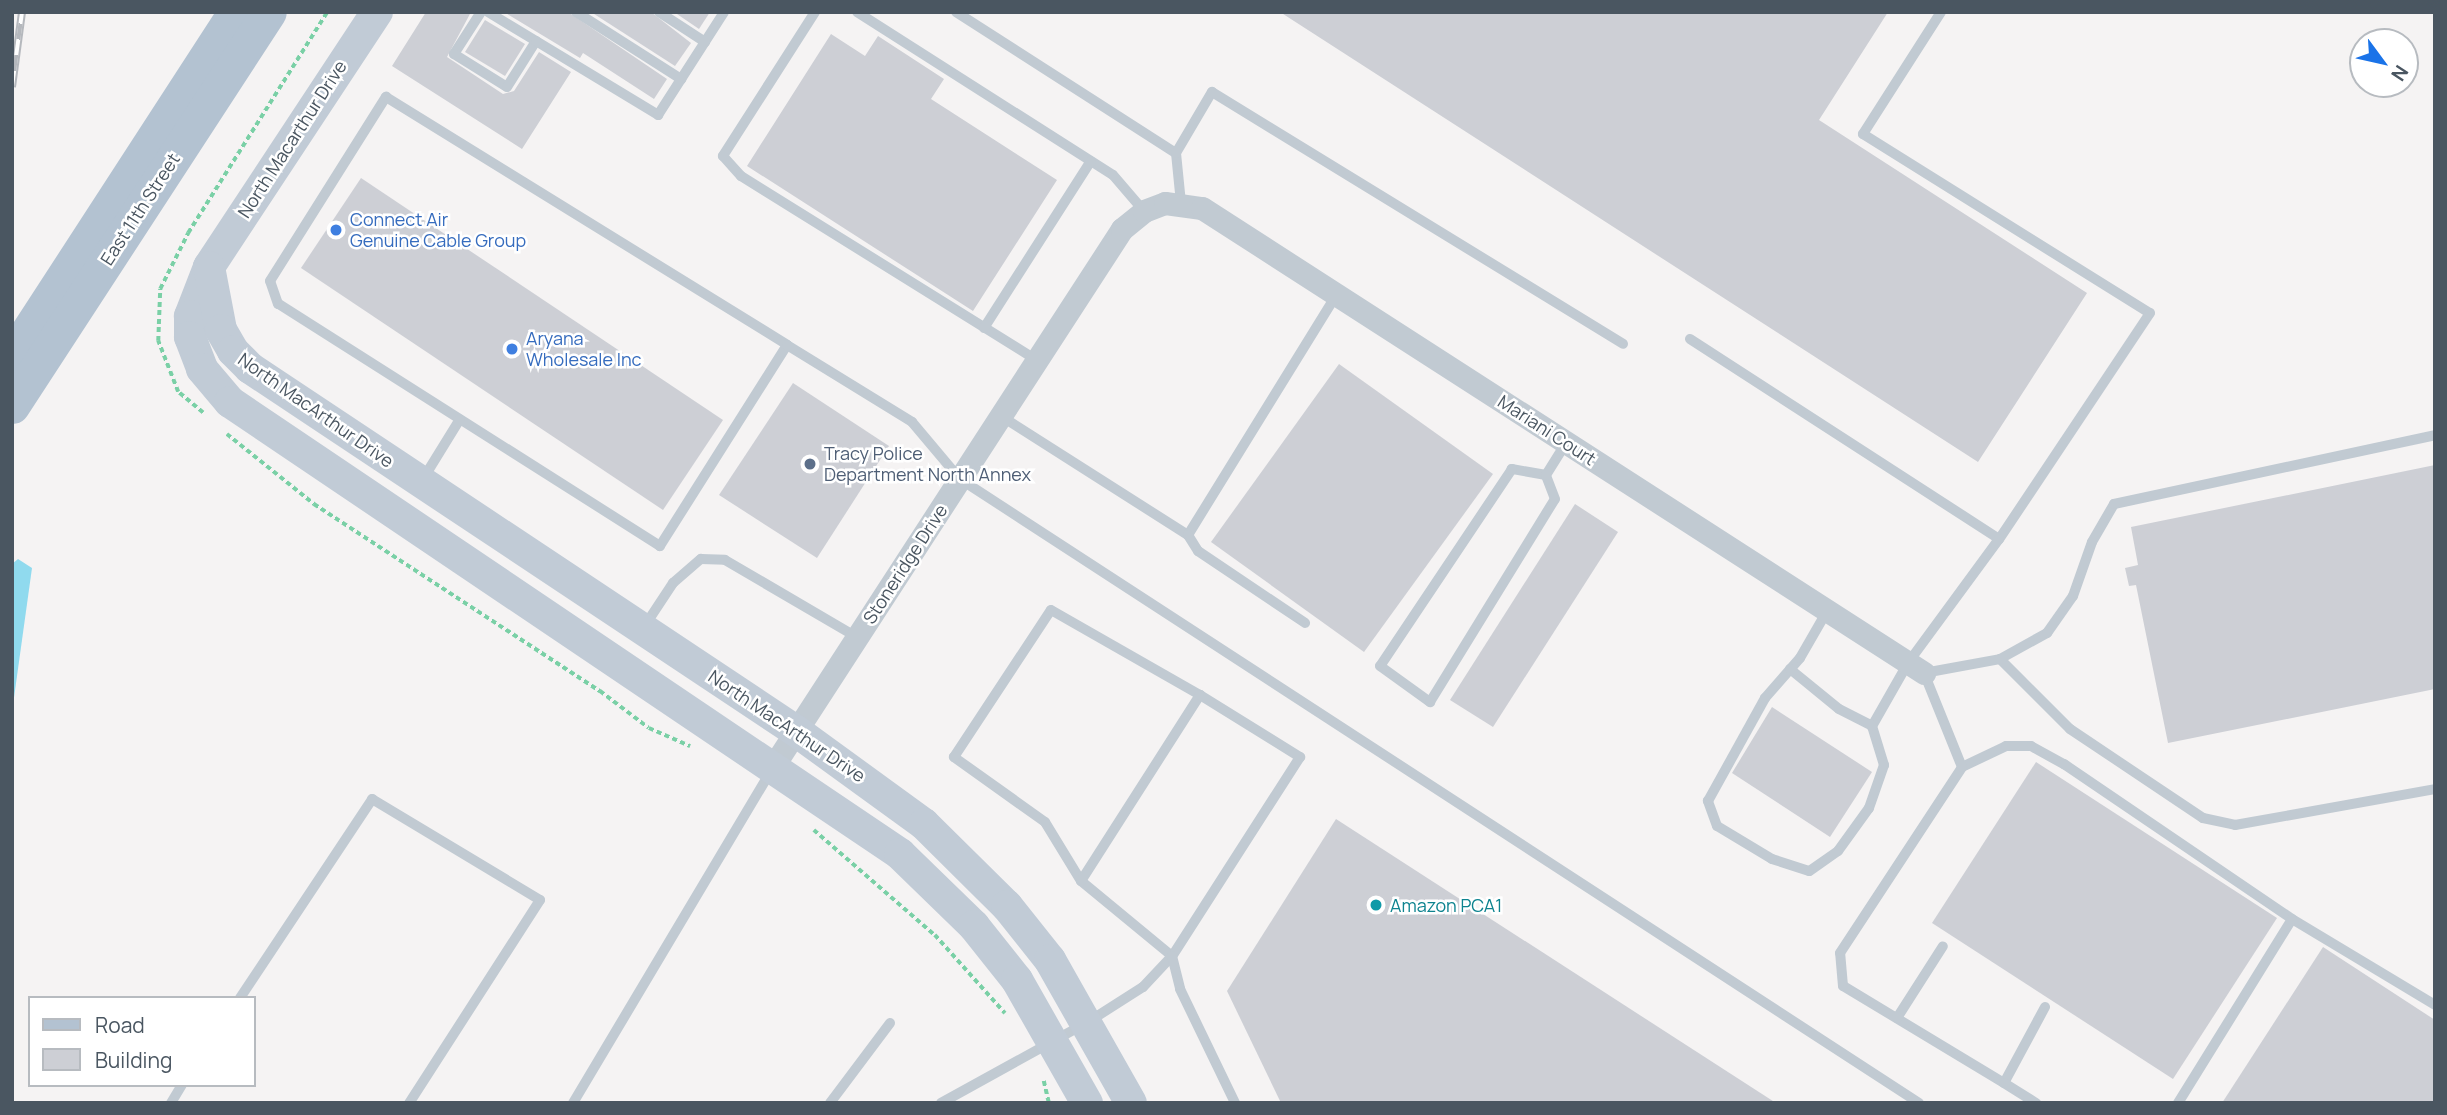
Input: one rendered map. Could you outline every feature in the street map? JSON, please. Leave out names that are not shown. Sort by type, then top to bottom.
[{"type":"main road","name":"East 11th Street","points":[[18,381],[36,319],[235,12]]},
{"type":"main road","name":"East 11th Street","points":[[18,381],[269,12]]},
{"type":"main road","name":"North Macarthur Drive","points":[[209,267],[377,12]]},
{"type":"main road","name":"North MacArthur Drive","points":[[209,267],[221,330],[233,351],[250,368],[796,731],[924,824],[980,879],[1050,960],[1088,1022],[1130,1103]]},
{"type":"main road","points":[[209,267],[192,307],[190,337],[202,369],[230,402],[774,765],[900,854],[965,917],[1017,980],[1055,1042],[1087,1103]]},
{"type":"street","name":"Mariani Court","points":[[1163,206],[1202,208],[1916,668]]},
{"type":"street","name":"Stoneridge Drive","points":[[774,765],[1122,229],[1163,206]]},
{"type":"lane","points":[[481,12],[454,54],[507,87],[536,41]]},
{"type":"lane","points":[[488,12],[658,115],[724,12]]},
{"type":"lane","points":[[576,12],[681,79]]},
{"type":"lane","points":[[659,12],[705,42]]},
{"type":"lane","points":[[815,12],[723,156],[741,176],[1037,360]]},
{"type":"lane","points":[[857,12],[1163,206],[1176,153],[1212,92],[1623,344]]},
{"type":"lane","points":[[956,12],[1176,153]]},
{"type":"lane","points":[[1872,726],[1916,668],[1998,539],[2150,313],[1863,134],[1941,12]]},
{"type":"lane","points":[[787,345],[660,546],[278,304],[270,281],[386,97],[912,422],[960,479],[1919,1103]]},
{"type":"lane","points":[[984,328],[1091,161]]},
{"type":"lane","points":[[1188,535],[1336,295]]},
{"type":"lane","points":[[1690,339],[1998,539]]},
{"type":"lane","points":[[1001,416],[1188,535],[1198,551],[1305,623]]},
{"type":"lane","points":[[421,482],[460,419]]},
{"type":"lane","points":[[1916,668],[2000,659],[2047,633],[2073,596],[2092,542],[2114,504],[2435,435]]},
{"type":"lane","points":[[1546,475],[1566,443]]},
{"type":"lane","points":[[1512,469],[1546,475],[1555,499],[1430,702],[1380,666],[1512,469]]},
{"type":"lane","points":[[642,629],[673,583],[701,559],[725,560],[857,637]]},
{"type":"lane","points":[[941,1103],[1055,1042],[1143,987],[1172,956],[1300,757],[1200,695],[1051,610],[954,757],[1045,822],[1081,881],[1172,956],[1180,989],[1235,1103]]},
{"type":"lane","points":[[1790,669],[1839,709],[1872,726],[1884,765],[1868,808],[1838,851],[1809,871],[1772,859],[1717,826],[1708,801],[1765,698],[1790,669],[1827,611]]},
{"type":"lane","points":[[2000,659],[2070,729],[2203,818],[2235,825],[2435,789]]},
{"type":"lane","points":[[1916,668],[1962,767]]},
{"type":"lane","points":[[1081,881],[1200,695]]},
{"type":"lane","points":[[2036,1103],[1843,985],[1840,953],[1962,767],[2006,746],[2031,746],[2064,764],[2292,919],[2435,1005]]},
{"type":"lane","points":[[573,1103],[774,765]]},
{"type":"lane","points":[[241,996],[372,799],[540,900],[410,1103]]},
{"type":"lane","points":[[2178,1103],[2292,919]]},
{"type":"lane","points":[[1897,1018],[1943,946]]},
{"type":"lane","points":[[2004,1083],[2045,1007]]},
{"type":"lane","points":[[830,1103],[890,1023]]},
{"type":"lane","points":[[171,1103],[181,1087]]},
{"type":"water","points":[[18,559],[32,568],[12,712],[12,564]]},
{"type":"building","points":[[426,12],[471,12],[447,57],[503,94],[514,91],[539,52],[571,72],[522,149],[392,66]]},
{"type":"building","points":[[504,12],[568,12],[667,79],[654,99],[583,53],[580,58]]},
{"type":"building","points":[[591,12],[651,12],[691,43],[675,66]]},
{"type":"building","points":[[674,12],[710,12],[699,29]]},
{"type":"building","points":[[1280,12],[1888,12],[1819,120],[2087,293],[1978,462]]},
{"type":"building","points":[[485,20],[525,44],[505,76],[465,52]]},
{"type":"building","points":[[831,34],[865,56],[878,36],[944,79],[931,99],[1057,180],[973,311],[747,166]]},
{"type":"building","points":[[361,178],[723,420],[663,510],[301,268]]},
{"type":"building","points":[[1339,364],[1493,474],[1364,652],[1211,542]]},
{"type":"building","points":[[793,383],[889,446],[817,558],[719,495]]},
{"type":"building","points":[[2435,465],[2435,689],[2168,743],[2136,585],[2129,586],[2125,568],[2138,565],[2131,527]]},
{"type":"building","points":[[1575,504],[1618,532],[1493,727],[1450,700]]},
{"type":"building","points":[[1772,707],[1872,772],[1830,837],[1732,773]]},
{"type":"building","points":[[2036,762],[2277,918],[2173,1079],[1932,923]]},
{"type":"building","name":"Amazon PCA1","points":[[1336,819],[1776,1103],[1281,1103],[1227,991]]},
{"type":"building","points":[[2323,947],[2435,1020],[2435,1103],[2222,1103]]},
{"type":"railway","points":[[12,87],[22,12]]},
{"type":"place","name":"Connect Air Genuine Cable Group","points":[[336,230]]},
{"type":"place","name":"Aryana Wholesale Inc","points":[[512,349]]},
{"type":"place","name":"Tracy Police Department North Annex","points":[[810,464]]},
{"type":"place","name":"Amazon PCA1","points":[[1376,905]]}]
